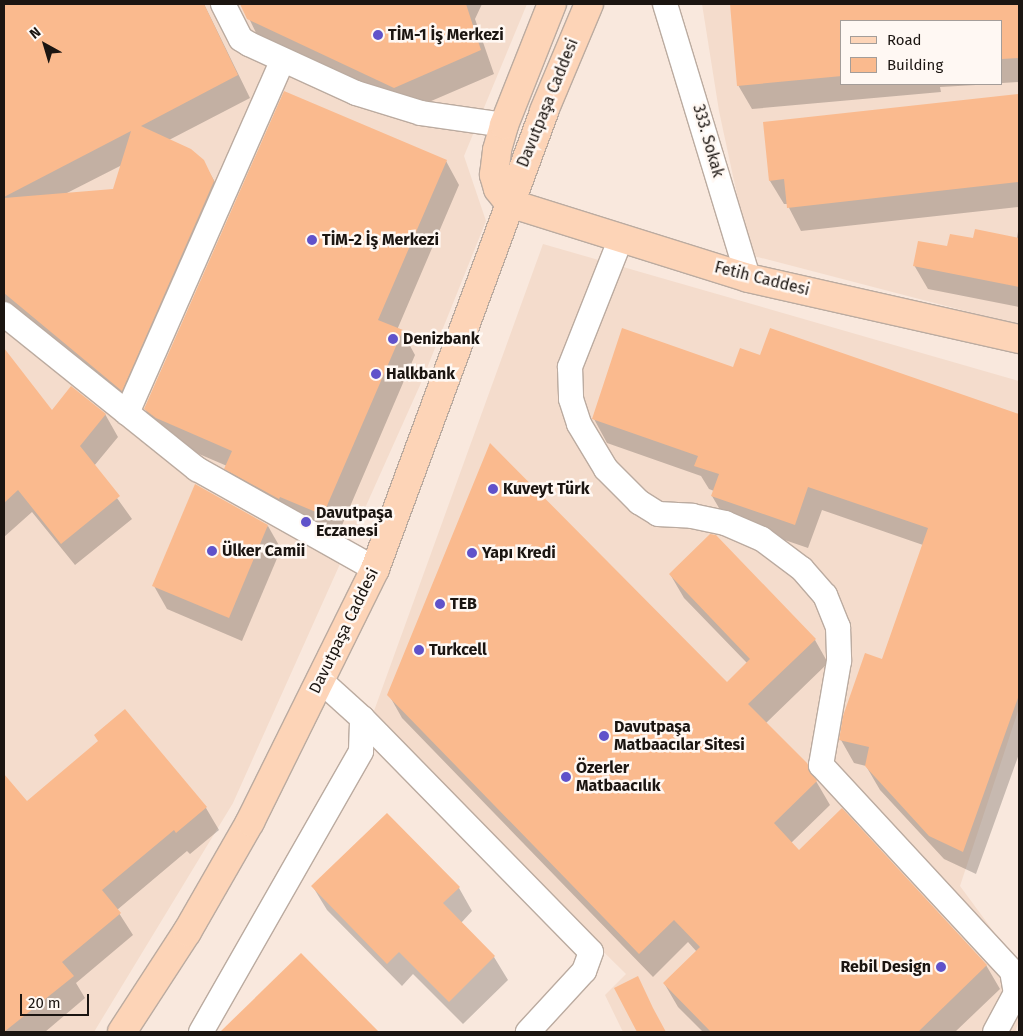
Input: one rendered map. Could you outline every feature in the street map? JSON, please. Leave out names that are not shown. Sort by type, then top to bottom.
[{"type":"main road","name":"Davutpaşa Caddesi","points":[[509,203],[498,188],[494,175],[504,125],[552,4]]},
{"type":"main road","points":[[576,4],[577,32]]},
{"type":"main road","name":"Davutpaşa Caddesi","points":[[122,1032],[187,932],[245,830],[321,681],[375,569],[509,203],[589,4]]},
{"type":"main road","name":"Fetih Caddesi","points":[[509,203],[748,278],[1019,339]]},
{"type":"street","points":[[223,4],[241,39],[282,60],[390,105],[421,113],[504,125]]},
{"type":"street","name":"333. Sokak","points":[[665,4],[748,278]]},
{"type":"street","points":[[127,413],[282,60]]},
{"type":"street","points":[[621,238],[570,367],[571,399],[579,424],[606,469],[639,502],[658,514],[692,516],[725,523],[762,539],[802,569],[825,595],[838,627],[840,661],[821,765],[1012,972],[1016,993],[995,1032]]},
{"type":"street","points":[[4,314],[197,470],[375,569]]},
{"type":"street","points":[[321,681],[362,718],[591,952],[584,971],[528,1032]]},
{"type":"street","points":[[201,1032],[361,751],[362,718]]},
{"type":"shaded area","points":[[4,4],[527,4],[464,156],[486,221],[421,383],[233,803],[94,1032],[4,1032]]},
{"type":"shaded area","points":[[702,4],[1019,4],[1019,325],[750,255],[719,111]]},
{"type":"shaded area","points":[[543,244],[1019,381],[1019,708],[960,886],[1019,966],[1019,1021],[1015,1032],[623,1032],[605,995],[626,974],[370,722]]},
{"type":"building","points":[[4,4],[204,4],[238,75],[141,126],[191,149],[204,160],[214,181],[122,391],[4,293],[4,198],[113,189],[131,131],[4,197]]},
{"type":"building","name":"TİM-1 İş Merkezi","points":[[240,4],[466,4],[481,50],[394,88],[247,19]]},
{"type":"building","points":[[730,4],[1019,4],[1019,58],[1003,59],[1003,20],[840,20],[840,76],[737,86]]},
{"type":"building","name":"TİM-2 İş Merkezi","points":[[284,91],[447,160],[378,320],[403,330],[323,515],[280,497],[279,499],[224,469],[232,451],[156,418],[144,409]]},
{"type":"building","points":[[1019,94],[1019,182],[787,208],[784,179],[769,181],[763,122]]},
{"type":"building","points":[[975,229],[1019,238],[1019,287],[913,266],[918,241],[947,246],[950,234],[973,238]]},
{"type":"building","points":[[622,328],[733,367],[740,348],[760,355],[770,328],[1019,414],[1019,695],[963,852],[929,836],[865,766],[869,747],[839,740],[843,716],[865,653],[882,659],[928,528],[808,487],[795,525],[711,496],[719,474],[694,466],[698,456],[592,419]]},
{"type":"building","points":[[4,348],[52,410],[71,386],[106,414],[80,446],[120,496],[61,544],[18,490],[4,503]]},
{"type":"building","name":"Davutpaşa Matbaacılar Sitesi","points":[[490,443],[727,682],[750,659],[669,574],[710,534],[716,535],[816,639],[748,704],[807,763],[817,781],[774,823],[799,850],[842,808],[987,965],[918,1032],[711,1032],[663,983],[700,947],[674,920],[639,954],[387,695]]},
{"type":"building","name":"Ülker Camii","points":[[195,484],[268,525],[229,618],[152,586]]},
{"type":"building","points":[[125,709],[207,807],[176,833],[174,830],[102,890],[121,913],[62,962],[74,976],[4,1032],[4,774],[27,801],[98,741],[94,735]]},
{"type":"building","points":[[387,813],[460,887],[443,903],[495,956],[449,1002],[399,952],[387,964],[311,886]]},
{"type":"building","points":[[301,953],[379,1032],[220,1032]]},
{"type":"building","points":[[638,976],[666,1032],[637,1032],[614,988]]},
{"type":"place","name":"TİM-1 İş Merkezi","points":[[378,35]]},
{"type":"place","name":"TİM-2 İş Merkezi","points":[[312,240]]},
{"type":"place","name":"Denizbank","points":[[393,339]]},
{"type":"place","name":"Halkbank","points":[[376,374]]},
{"type":"place","name":"Kuveyt Türk","points":[[493,489]]},
{"type":"place","name":"Davutpaşa Eczanesi","points":[[306,522]]},
{"type":"place","name":"Ülker Camii","points":[[212,551]]},
{"type":"place","name":"Yapı Kredi","points":[[472,553]]},
{"type":"place","name":"TEB","points":[[440,604]]},
{"type":"place","name":"Turkcell","points":[[419,650]]},
{"type":"place","name":"Davutpaşa Matbaacılar Sitesi","points":[[604,736]]},
{"type":"place","name":"Özerler Matbaacılık","points":[[566,777]]},
{"type":"place","name":"Rebil Design","points":[[941,967]]}]
